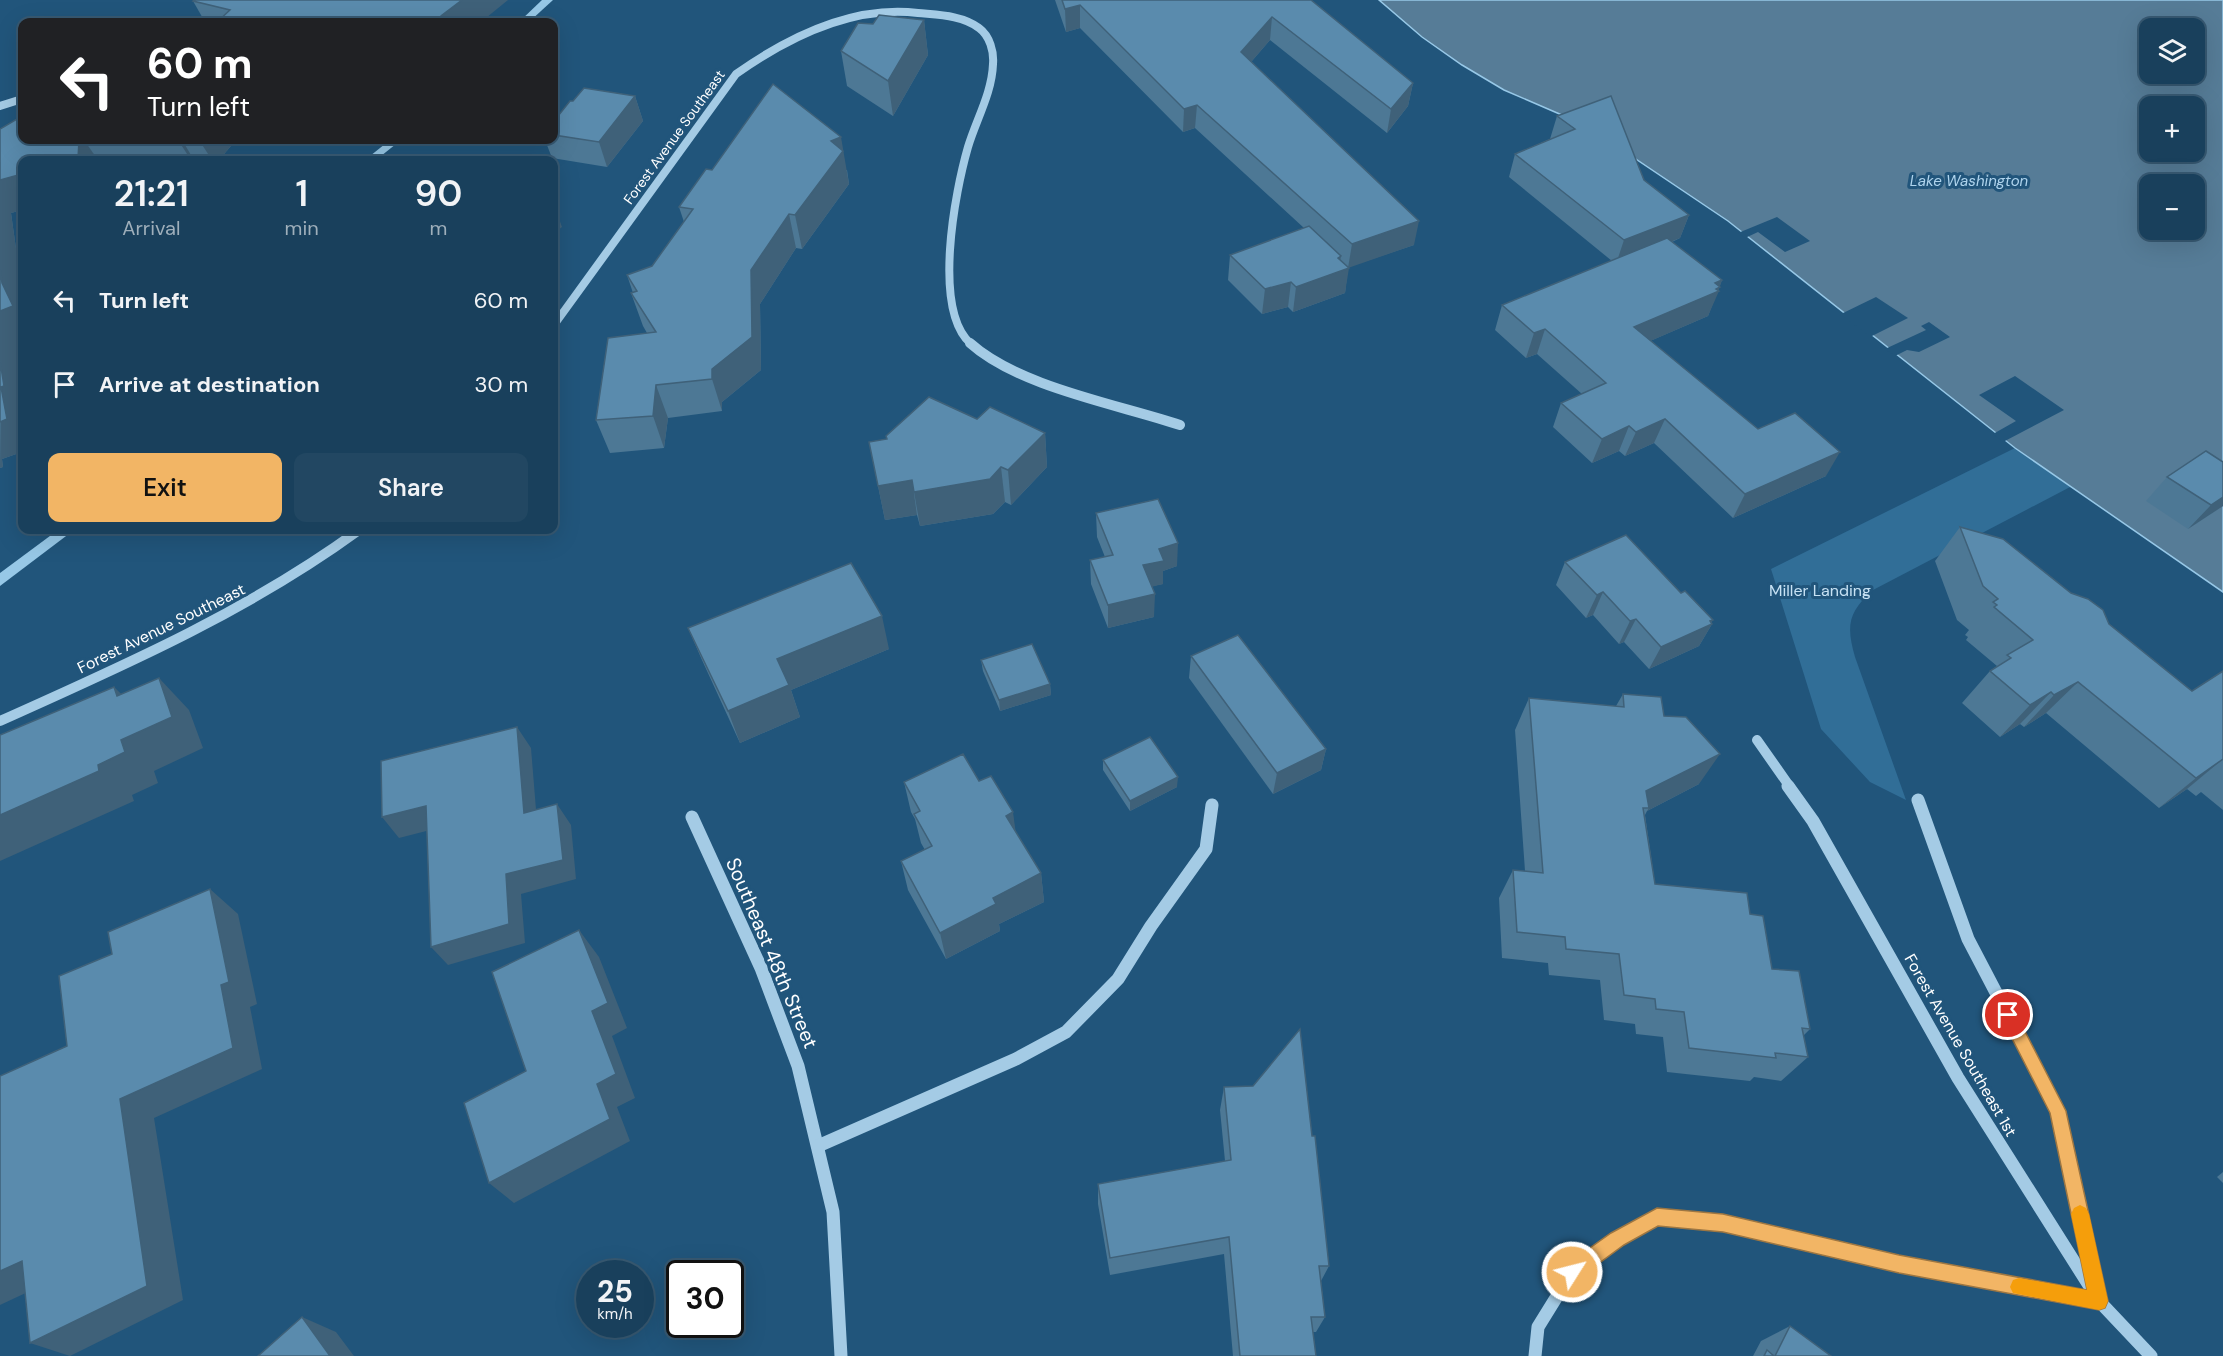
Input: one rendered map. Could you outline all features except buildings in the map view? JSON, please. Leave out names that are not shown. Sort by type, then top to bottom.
[{"type":"street","name":"Forest Avenue Southeast","points":[[558,319],[736,74],[764,53],[790,39],[828,26],[911,9],[956,15],[983,31],[991,44],[991,88],[961,172],[949,284],[954,318],[963,337],[978,350],[1009,368],[1180,425]]},
{"type":"street","points":[[0,106],[18,100]]},
{"type":"street","name":"Forest Avenue Southeast","points":[[0,721],[201,628],[284,582],[353,534]]},
{"type":"street","name":"Forest Avenue Southeast 1st","points":[[1757,740],[1813,821],[1958,1078],[2099,1301],[2151,1356]]},
{"type":"street","points":[[1535,1356],[1538,1327],[1572,1272],[1617,1239],[1657,1217],[1723,1223],[1899,1264],[2099,1301],[2058,1111],[1968,939],[1918,800]]},
{"type":"street","points":[[819,1146],[995,1069],[1066,1032],[1118,979],[1151,926],[1206,849],[1212,805]]},
{"type":"street","name":"Southeast 48th Street","points":[[692,817],[761,968],[798,1066],[833,1212],[841,1356]]},
{"type":"green space","name":"Miller Landing","points":[[2015,448],[2072,486],[1873,590],[1858,605],[1851,620],[1850,637],[1855,657],[1906,800],[1870,782],[1821,729],[1771,569]]},
{"type":"water","name":"Lake Washington","points":[[1379,0],[2223,0],[2223,592],[2015,448],[1728,221],[1585,125],[1504,90],[1462,65],[1422,37]]},
{"type":"pier","points":[[1777,217],[1810,241],[1785,252],[1758,232],[1745,238],[1738,233]]},
{"type":"pier","points":[[1876,297],[1908,318],[1870,337],[1841,314]]},
{"type":"pier","points":[[1929,322],[1950,337],[1919,352],[1907,350],[1895,356],[1885,349],[1926,330],[1921,326]]},
{"type":"pier","points":[[2015,376],[2064,410],[2003,442],[1993,434],[2016,421],[1979,395]]},
{"type":"waterway","points":[[528,18],[548,0]]},
{"type":"waterway","points":[[375,156],[391,144]]},
{"type":"waterway","points":[[0,581],[62,534]]},
{"type":"slow traffic","points":[[2019,1287],[2099,1301],[2080,1214]]},
{"type":"route","points":[[1572,1272],[1617,1239],[1657,1217],[1723,1223],[1899,1264],[2099,1301],[2058,1111],[2008,1015]]}]
